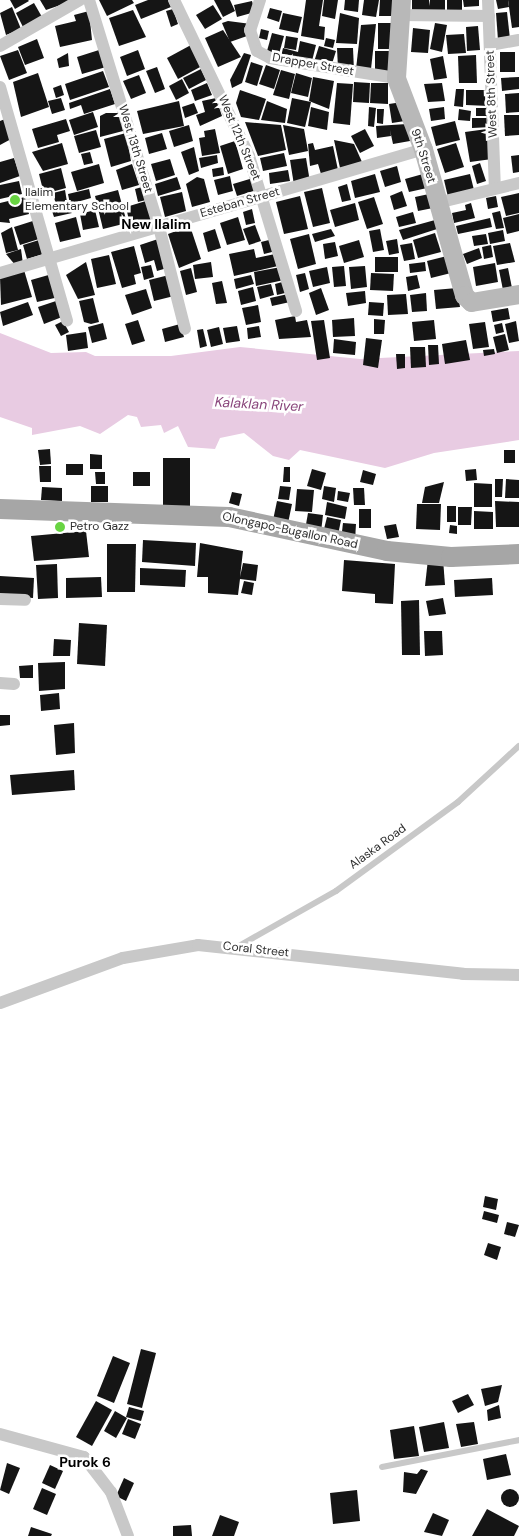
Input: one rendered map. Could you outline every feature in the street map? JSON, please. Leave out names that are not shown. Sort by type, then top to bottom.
[{"type":"main road","name":"Olongapo-Bugallon Road","points":[[0,509],[229,516],[387,551],[451,557],[519,554]]},
{"type":"street","points":[[0,46],[80,0]]},
{"type":"street","name":"West 13th Street","points":[[89,0],[159,227],[185,329]]},
{"type":"street","name":"West 12th Street","points":[[174,0],[218,87],[263,197],[296,311]]},
{"type":"street","name":"Drapper Street","points":[[260,0],[250,30],[257,51],[270,58],[396,78]]},
{"type":"street","name":"West 8th Street","points":[[488,0],[495,188]]},
{"type":"street","points":[[401,7],[489,16]]},
{"type":"street","name":"9th Street","points":[[401,7],[396,78],[422,148],[464,295],[469,302],[519,294]]},
{"type":"street","points":[[490,45],[519,40]]},
{"type":"street","points":[[0,87],[67,321]]},
{"type":"street","name":"Esteban Street","points":[[0,273],[263,197],[422,148]]},
{"type":"street","points":[[437,203],[519,183]]},
{"type":"street","points":[[0,599],[25,600]]},
{"type":"street","points":[[0,684],[14,684]]},
{"type":"street","name":"Coral Street","points":[[0,1003],[123,958],[198,945],[238,947],[463,974],[519,975]]},
{"type":"street","points":[[0,1434],[74,1451],[84,1457],[101,1475],[128,1536]]},
{"type":"lane","name":"Alaska Road","points":[[238,947],[336,891],[458,802],[519,746]]},
{"type":"lane","points":[[382,1467],[519,1440]]},
{"type":"water","name":"Kalaklan River","points":[[0,333],[51,353],[86,352],[95,356],[171,356],[240,347],[360,359],[519,351],[519,440],[434,453],[385,468],[300,450],[289,460],[273,456],[244,433],[220,438],[215,449],[188,447],[178,426],[164,433],[161,425],[141,427],[137,417],[128,415],[100,434],[80,426],[32,435],[32,428],[0,417]]},
{"type":"building","points":[[10,0],[28,0],[29,1],[15,9]]},
{"type":"building","points":[[40,0],[75,0],[46,10]]},
{"type":"building","points":[[99,0],[132,0],[134,3],[107,16]]},
{"type":"building","points":[[148,0],[168,0],[171,7],[141,19],[135,5]]},
{"type":"building","points":[[214,0],[230,0],[235,11],[223,17]]},
{"type":"building","points":[[306,0],[323,0],[319,26],[325,27],[324,40],[301,36]]},
{"type":"building","points":[[324,0],[338,0],[335,19],[322,16]]},
{"type":"building","points":[[345,0],[359,0],[358,12],[344,10]]},
{"type":"building","points":[[364,0],[379,0],[376,17],[362,15]]},
{"type":"building","points":[[380,0],[396,0],[395,16],[379,16]]},
{"type":"building","points":[[412,0],[429,0],[429,6],[430,0],[445,0],[445,11],[412,10]]},
{"type":"building","points":[[447,0],[462,0],[462,12],[447,12]]},
{"type":"building","points":[[463,0],[479,0],[479,6],[464,7]]},
{"type":"building","points":[[496,0],[508,0],[509,7],[498,9]]},
{"type":"building","points":[[508,0],[519,0],[519,27],[512,28]]},
{"type":"building","points":[[252,1],[255,12],[237,17],[234,5]]},
{"type":"building","points":[[34,3],[42,17],[23,27],[16,13]]},
{"type":"building","points":[[213,5],[222,19],[205,29],[196,15]]},
{"type":"building","points":[[12,7],[21,29],[6,35],[0,13]]},
{"type":"building","points":[[270,8],[282,11],[279,22],[267,18]]},
{"type":"building","points":[[173,9],[178,24],[171,27],[166,11]]},
{"type":"building","points":[[133,10],[146,37],[119,46],[109,18]]},
{"type":"building","points":[[89,11],[92,40],[60,47],[55,26],[76,21],[74,15]]},
{"type":"building","points":[[507,12],[510,39],[498,40],[496,13]]},
{"type":"building","points":[[283,13],[302,17],[298,33],[279,29]]},
{"type":"building","points":[[340,13],[359,18],[357,44],[336,43]]},
{"type":"building","points":[[228,21],[251,24],[247,36],[230,42],[222,23]]},
{"type":"building","points":[[378,23],[394,23],[395,49],[378,49]]},
{"type":"building","points":[[435,23],[447,25],[442,52],[430,49]]},
{"type":"building","points":[[376,24],[371,69],[356,69],[361,25]]},
{"type":"building","points":[[478,26],[480,50],[467,51],[466,27]]},
{"type":"building","points":[[413,28],[430,30],[428,53],[411,52]]},
{"type":"building","points":[[261,29],[269,31],[267,40],[259,38]]},
{"type":"building","points":[[223,30],[241,57],[218,67],[205,38]]},
{"type":"building","points":[[272,33],[284,36],[279,54],[267,51]]},
{"type":"building","points":[[464,34],[466,53],[448,54],[446,35]]},
{"type":"building","points":[[286,36],[298,38],[296,50],[284,48]]},
{"type":"building","points":[[326,38],[335,40],[333,48],[324,46]]},
{"type":"building","points":[[37,39],[44,58],[25,65],[18,47]]},
{"type":"building","points":[[300,41],[316,45],[311,65],[281,57],[283,48],[298,52]]},
{"type":"building","points":[[191,45],[202,66],[178,79],[167,58]]},
{"type":"building","points":[[319,46],[336,51],[331,67],[314,62]]},
{"type":"building","points":[[337,48],[353,48],[354,71],[338,68]]},
{"type":"building","points":[[18,50],[27,73],[9,80],[0,56]]},
{"type":"building","points":[[99,50],[106,67],[82,74],[77,57]]},
{"type":"building","points":[[138,50],[145,69],[127,76],[120,57]]},
{"type":"building","points":[[375,51],[392,51],[392,72],[375,72]]},
{"type":"building","points":[[500,52],[515,52],[515,72],[500,72]]},
{"type":"building","points":[[68,53],[69,66],[59,68],[57,59]]},
{"type":"building","points":[[244,53],[251,55],[242,83],[232,88],[230,80]]},
{"type":"building","points":[[476,55],[477,83],[459,83],[458,56]]},
{"type":"building","points":[[443,56],[447,78],[434,80],[430,59]]},
{"type":"building","points":[[251,62],[263,66],[257,86],[245,82]]},
{"type":"building","points":[[266,65],[280,70],[274,89],[259,84]]},
{"type":"building","points":[[157,67],[165,89],[155,93],[146,71]]},
{"type":"building","points":[[201,69],[206,80],[189,89],[183,78]]},
{"type":"building","points":[[281,70],[295,74],[289,99],[273,95]]},
{"type":"building","points":[[103,71],[109,87],[70,100],[65,84]]},
{"type":"building","points":[[38,73],[49,107],[21,117],[13,82]]},
{"type":"building","points":[[296,73],[312,78],[308,97],[291,93]]},
{"type":"building","points":[[139,75],[146,93],[131,99],[123,81]]},
{"type":"building","points":[[313,77],[334,81],[329,109],[309,101]]},
{"type":"building","points":[[519,77],[519,89],[502,91],[501,78]]},
{"type":"building","points":[[182,79],[189,93],[176,100],[169,86]]},
{"type":"building","points":[[354,82],[370,83],[369,103],[353,102]]},
{"type":"building","points":[[207,83],[212,95],[195,101],[191,90]]},
{"type":"building","points":[[337,83],[353,84],[350,125],[333,123]]},
{"type":"building","points":[[371,83],[388,83],[388,104],[370,103]]},
{"type":"building","points":[[442,83],[445,101],[428,102],[424,84]]},
{"type":"building","points":[[61,85],[64,95],[56,98],[53,88]]},
{"type":"building","points":[[110,89],[115,104],[84,114],[81,105],[70,109],[69,103]]},
{"type":"building","points":[[456,89],[464,89],[463,107],[454,106]]},
{"type":"building","points":[[240,90],[266,99],[259,120],[241,117],[236,103]]},
{"type":"building","points":[[466,90],[489,90],[489,106],[466,105]]},
{"type":"building","points":[[519,93],[519,112],[506,113],[505,94]]},
{"type":"building","points":[[61,98],[65,110],[52,114],[48,101]]},
{"type":"building","points":[[216,98],[222,116],[200,126],[196,115],[205,112],[202,101]]},
{"type":"building","points":[[292,98],[311,102],[305,127],[287,123]]},
{"type":"building","points":[[179,101],[184,126],[143,134],[137,111]]},
{"type":"building","points":[[267,101],[287,109],[285,123],[261,120]]},
{"type":"building","points":[[402,102],[405,121],[392,123],[389,104]]},
{"type":"building","points":[[194,103],[198,113],[185,118],[182,107]]},
{"type":"building","points":[[311,107],[329,112],[327,130],[308,126]]},
{"type":"building","points":[[369,107],[376,108],[374,127],[368,126]]},
{"type":"building","points":[[444,107],[445,119],[431,121],[429,109]]},
{"type":"building","points":[[476,108],[491,108],[491,116],[476,116]]},
{"type":"building","points":[[377,109],[384,109],[383,124],[377,123]]},
{"type":"building","points":[[459,109],[471,111],[470,121],[458,120]]},
{"type":"building","points":[[93,112],[98,127],[74,135],[69,120]]},
{"type":"building","points":[[106,113],[120,113],[123,131],[100,137],[100,116]]},
{"type":"building","points":[[504,115],[519,115],[519,135],[505,136]]},
{"type":"building","points":[[472,118],[491,118],[491,127],[472,128]]},
{"type":"building","points":[[5,119],[13,138],[0,145],[0,121]]},
{"type":"building","points":[[66,119],[70,131],[57,135],[59,142],[38,148],[32,129]]},
{"type":"building","points":[[455,121],[460,140],[436,146],[431,127]]},
{"type":"building","points":[[245,122],[281,125],[286,150],[258,156]]},
{"type":"building","points":[[407,124],[410,141],[393,144],[390,130],[391,136],[377,138],[376,126]]},
{"type":"building","points":[[189,125],[193,141],[174,147],[169,131]]},
{"type":"building","points":[[283,125],[304,129],[308,151],[289,155]]},
{"type":"building","points":[[215,129],[220,153],[202,156],[199,138],[205,137],[204,131]]},
{"type":"building","points":[[365,129],[374,146],[360,153],[351,136]]},
{"type":"building","points":[[487,129],[492,159],[470,162],[465,132]]},
{"type":"building","points":[[96,130],[101,147],[79,153],[74,136]]},
{"type":"building","points":[[126,133],[131,161],[111,167],[104,139]]},
{"type":"building","points":[[162,133],[167,149],[149,154],[145,138]]},
{"type":"building","points":[[334,140],[354,144],[362,162],[340,168]]},
{"type":"building","points":[[235,141],[243,169],[228,174],[220,146]]},
{"type":"building","points":[[62,143],[68,164],[43,171],[32,152]]},
{"type":"building","points":[[313,143],[315,150],[333,146],[338,170],[321,174],[318,164],[310,166],[308,144]]},
{"type":"building","points":[[456,143],[464,167],[445,173],[437,149]]},
{"type":"building","points":[[194,147],[199,171],[189,175],[181,152]]},
{"type":"building","points":[[90,152],[93,163],[84,165],[81,154]]},
{"type":"building","points":[[284,153],[287,166],[263,171],[260,158]]},
{"type":"building","points":[[217,155],[218,163],[201,168],[199,158]]},
{"type":"building","points":[[519,155],[519,172],[513,173],[511,156]]},
{"type":"building","points":[[14,158],[20,176],[0,183],[0,162]]},
{"type":"building","points":[[306,158],[310,182],[294,185],[290,160]]},
{"type":"building","points":[[170,159],[175,175],[156,181],[151,164]]},
{"type":"building","points":[[480,163],[486,181],[477,184],[472,166]]},
{"type":"building","points":[[99,164],[104,183],[77,191],[71,172]]},
{"type":"building","points":[[132,164],[139,185],[122,190],[116,170]]},
{"type":"building","points":[[397,166],[401,182],[385,187],[380,171]]},
{"type":"building","points":[[223,167],[224,175],[213,177],[212,169]]},
{"type":"building","points":[[61,168],[66,188],[44,194],[39,174]]},
{"type":"building","points":[[288,170],[290,181],[270,184],[269,173]]},
{"type":"building","points":[[375,174],[380,192],[355,198],[351,181]]},
{"type":"building","points":[[423,174],[427,188],[409,192],[405,179]]},
{"type":"building","points":[[470,174],[474,190],[448,197],[444,180]]},
{"type":"building","points":[[230,176],[233,191],[218,195],[214,180]]},
{"type":"building","points":[[177,177],[181,189],[158,196],[155,184]]},
{"type":"building","points":[[197,177],[204,179],[210,202],[192,207],[186,184]]},
{"type":"building","points":[[253,178],[257,190],[237,196],[233,184]]},
{"type":"building","points":[[19,181],[22,194],[0,199],[0,185]]},
{"type":"building","points":[[347,184],[351,200],[342,202],[338,187]]},
{"type":"building","points":[[142,187],[146,200],[138,202],[135,189]]},
{"type":"building","points":[[322,188],[330,223],[313,227],[304,192]]},
{"type":"building","points":[[89,189],[91,198],[70,204],[68,194]]},
{"type":"building","points":[[65,190],[67,202],[56,205],[53,193]]},
{"type":"building","points":[[118,190],[127,223],[103,229],[95,196]]},
{"type":"building","points":[[402,191],[407,206],[394,210],[390,196]]},
{"type":"building","points":[[182,192],[186,211],[165,217],[160,197]]},
{"type":"building","points":[[519,193],[519,213],[506,216],[501,197]]},
{"type":"building","points":[[429,194],[433,208],[418,211],[415,197]]},
{"type":"building","points":[[300,196],[308,229],[284,234],[276,202]]},
{"type":"building","points":[[496,196],[498,207],[488,209],[486,198]]},
{"type":"building","points":[[25,197],[29,214],[9,219],[10,223],[0,222],[0,203]]},
{"type":"building","points":[[374,197],[383,224],[367,229],[358,202]]},
{"type":"building","points":[[146,201],[153,226],[140,229],[138,223],[130,225],[126,207]]},
{"type":"building","points":[[69,203],[72,213],[54,217],[51,208]]},
{"type":"building","points":[[355,203],[359,220],[335,227],[330,210]]},
{"type":"building","points":[[471,203],[475,218],[454,223],[452,213],[466,210],[465,205]]},
{"type":"building","points":[[252,209],[255,223],[246,225],[243,212]]},
{"type":"building","points":[[95,210],[99,227],[83,230],[80,214]]},
{"type":"building","points":[[500,211],[504,228],[496,229],[492,213]]},
{"type":"building","points":[[413,212],[416,223],[399,227],[396,217]]},
{"type":"building","points":[[519,214],[519,231],[507,234],[503,218]]},
{"type":"building","points":[[76,217],[81,237],[60,242],[55,223]]},
{"type":"building","points":[[238,217],[245,240],[227,245],[220,223]]},
{"type":"building","points":[[490,218],[492,227],[458,234],[456,226]]},
{"type":"building","points":[[36,220],[42,238],[20,245],[14,227]]},
{"type":"building","points":[[435,220],[437,229],[403,240],[399,230]]},
{"type":"building","points":[[255,225],[261,241],[249,245],[243,229]]},
{"type":"building","points":[[190,226],[201,259],[179,268],[168,234]]},
{"type":"building","points":[[12,227],[18,250],[6,253],[1,233]]},
{"type":"building","points":[[215,229],[221,248],[208,252],[203,233]]},
{"type":"building","points":[[331,229],[335,236],[315,242],[312,234]]},
{"type":"building","points":[[380,229],[384,250],[373,252],[369,231]]},
{"type":"building","points":[[503,230],[505,241],[490,244],[488,233]]},
{"type":"building","points":[[435,233],[441,252],[418,258],[413,240]]},
{"type":"building","points":[[309,234],[316,264],[298,269],[290,239]]},
{"type":"building","points":[[486,234],[488,244],[474,246],[472,236]]},
{"type":"building","points":[[158,239],[167,268],[157,271],[154,260],[145,263],[140,245]]},
{"type":"building","points":[[273,239],[276,251],[264,254],[261,242]]},
{"type":"building","points":[[397,239],[399,253],[389,255],[386,241]]},
{"type":"building","points":[[39,240],[43,254],[27,259],[23,245]]},
{"type":"building","points":[[359,240],[364,257],[344,263],[339,246]]},
{"type":"building","points":[[335,242],[338,256],[325,259],[323,244]]},
{"type":"building","points":[[412,243],[415,259],[404,261],[400,245]]},
{"type":"building","points":[[510,243],[515,262],[497,265],[493,246]]},
{"type":"building","points":[[491,245],[493,257],[484,259],[482,247]]},
{"type":"building","points":[[134,246],[141,273],[134,275],[136,284],[122,288],[111,252]]},
{"type":"building","points":[[479,248],[482,258],[467,264],[463,254]]},
{"type":"building","points":[[21,249],[23,264],[16,266],[6,254]]},
{"type":"building","points":[[254,249],[256,258],[275,254],[278,266],[234,276],[229,254]]},
{"type":"building","points":[[109,255],[116,284],[97,288],[91,259]]},
{"type":"building","points":[[447,256],[451,273],[431,278],[427,261]]},
{"type":"building","points":[[375,257],[398,257],[398,272],[375,272]]},
{"type":"building","points":[[86,262],[95,295],[78,299],[66,275]]},
{"type":"building","points":[[211,262],[213,277],[195,279],[193,265]]},
{"type":"building","points":[[425,262],[426,271],[410,273],[409,264]]},
{"type":"building","points":[[495,263],[498,282],[476,286],[473,267]]},
{"type":"building","points":[[151,265],[154,277],[144,280],[141,267]]},
{"type":"building","points":[[344,266],[346,286],[334,287],[332,267]]},
{"type":"building","points":[[365,266],[367,287],[351,289],[349,267]]},
{"type":"building","points":[[281,267],[284,280],[256,286],[254,272]]},
{"type":"building","points":[[327,267],[330,283],[313,287],[309,271]]},
{"type":"building","points":[[191,268],[197,292],[186,295],[180,271]]},
{"type":"building","points":[[508,268],[513,293],[504,295],[499,270]]},
{"type":"building","points":[[24,270],[32,297],[1,305],[0,277]]},
{"type":"building","points":[[305,273],[309,289],[300,292],[296,275]]},
{"type":"building","points":[[371,273],[394,274],[393,291],[370,290]]},
{"type":"building","points":[[52,274],[59,297],[37,302],[31,280]]},
{"type":"building","points":[[169,275],[174,296],[154,301],[149,280]]},
{"type":"building","points":[[251,275],[254,284],[236,289],[234,279]]},
{"type":"building","points":[[417,275],[420,288],[408,291],[406,277]]},
{"type":"building","points":[[222,281],[227,303],[216,304],[212,283]]},
{"type":"building","points":[[286,281],[289,292],[277,295],[275,284]]},
{"type":"building","points":[[271,284],[274,295],[260,299],[257,287]]},
{"type":"building","points":[[253,287],[256,301],[241,305],[238,291]]},
{"type":"building","points":[[321,288],[329,310],[316,315],[309,293]]},
{"type":"building","points":[[457,288],[460,307],[436,309],[434,290]]},
{"type":"building","points":[[146,289],[152,308],[132,315],[125,295]]},
{"type":"building","points":[[365,291],[366,303],[348,306],[346,293]]},
{"type":"building","points":[[426,293],[427,311],[412,312],[410,295]]},
{"type":"building","points":[[288,294],[290,302],[272,306],[270,298]]},
{"type":"building","points":[[406,294],[408,314],[388,315],[387,295]]},
{"type":"building","points":[[93,298],[99,322],[91,324],[84,322],[79,301]]},
{"type":"building","points":[[56,301],[62,317],[44,324],[38,307]]},
{"type":"building","points":[[28,302],[33,315],[3,326],[0,312]]},
{"type":"building","points":[[369,302],[384,303],[383,316],[368,315]]},
{"type":"building","points":[[258,305],[261,322],[246,325],[242,308]]},
{"type":"building","points":[[508,308],[510,319],[493,322],[491,311]]},
{"type":"building","points":[[295,316],[296,322],[307,320],[311,337],[279,339],[275,320]]},
{"type":"building","points":[[354,318],[355,336],[333,337],[332,320]]},
{"type":"building","points":[[374,319],[385,320],[384,334],[374,334]]},
{"type":"building","points":[[138,320],[145,341],[132,345],[125,324]]},
{"type":"building","points":[[324,320],[330,358],[317,360],[311,321]]},
{"type":"building","points":[[434,320],[436,339],[414,341],[412,322]]},
{"type":"building","points":[[63,321],[69,332],[61,336],[55,325]]},
{"type":"building","points":[[516,321],[519,341],[509,343],[505,324]]},
{"type":"building","points":[[485,322],[489,347],[473,349],[469,324]]},
{"type":"building","points":[[103,323],[107,339],[92,343],[88,327]]},
{"type":"building","points":[[502,323],[504,332],[496,334],[494,325]]},
{"type":"building","points":[[180,324],[184,337],[165,342],[162,329]]},
{"type":"building","points":[[237,326],[240,341],[226,343],[223,328]]},
{"type":"building","points":[[259,326],[261,337],[248,339],[247,328]]},
{"type":"building","points":[[219,327],[223,344],[211,347],[207,330]]},
{"type":"building","points":[[203,329],[207,346],[200,348],[197,330]]},
{"type":"building","points":[[86,332],[88,348],[68,351],[66,335]]},
{"type":"building","points":[[505,334],[509,350],[497,353],[493,337]]},
{"type":"building","points":[[366,338],[382,340],[378,368],[363,365]]},
{"type":"building","points":[[334,339],[356,342],[355,355],[333,353]]},
{"type":"building","points":[[466,340],[470,360],[445,364],[442,344]]},
{"type":"building","points":[[428,345],[438,345],[439,364],[429,365]]},
{"type":"building","points":[[410,347],[425,347],[426,367],[411,368]]},
{"type":"building","points":[[494,349],[495,354],[484,356],[483,350]]},
{"type":"building","points":[[396,354],[405,354],[405,368],[397,369]]},
{"type":"building","points":[[50,449],[51,464],[40,465],[38,450]]},
{"type":"building","points":[[504,450],[515,450],[515,463],[504,463]]},
{"type":"building","points":[[90,454],[102,455],[102,469],[90,469]]},
{"type":"building","points":[[163,458],[190,458],[190,506],[163,506]]},
{"type":"building","points":[[66,464],[83,464],[83,475],[66,475]]},
{"type":"building","points":[[39,466],[51,466],[51,482],[40,482]]},
{"type":"building","points":[[284,467],[290,467],[290,482],[283,482]]},
{"type":"building","points":[[312,469],[326,473],[321,490],[307,486]]},
{"type":"building","points":[[476,469],[477,480],[466,481],[465,470]]},
{"type":"building","points":[[363,470],[376,474],[373,485],[360,482]]},
{"type":"building","points":[[95,472],[105,472],[105,484],[96,484]]},
{"type":"building","points":[[133,472],[150,472],[150,486],[133,486]]},
{"type":"building","points":[[495,479],[503,479],[502,497],[495,497]]},
{"type":"building","points":[[506,479],[519,480],[519,498],[505,498]]},
{"type":"building","points":[[444,482],[439,503],[422,503],[425,487]]},
{"type":"building","points":[[474,483],[492,484],[492,507],[474,507]]},
{"type":"building","points":[[91,486],[108,486],[108,502],[91,502]]},
{"type":"building","points":[[280,486],[291,487],[289,500],[278,499]]},
{"type":"building","points":[[324,486],[336,488],[334,502],[322,499]]},
{"type":"building","points":[[42,487],[62,488],[62,501],[41,500]]},
{"type":"building","points":[[353,488],[364,488],[365,505],[354,505]]},
{"type":"building","points":[[297,489],[314,490],[312,512],[295,511]]},
{"type":"building","points":[[338,491],[350,493],[348,502],[337,500]]},
{"type":"building","points":[[232,492],[242,494],[239,506],[229,503]]},
{"type":"building","points":[[277,501],[292,504],[287,528],[272,525]]},
{"type":"building","points":[[495,501],[519,502],[519,527],[496,527]]},
{"type":"building","points":[[327,502],[347,507],[345,519],[325,515]]},
{"type":"building","points":[[417,504],[441,504],[440,530],[416,529]]},
{"type":"building","points":[[447,506],[456,506],[456,522],[447,522]]},
{"type":"building","points":[[458,507],[472,507],[471,525],[458,525]]},
{"type":"building","points":[[359,509],[371,509],[371,528],[359,528]]},
{"type":"building","points":[[474,511],[493,512],[493,529],[474,529]]},
{"type":"building","points":[[308,513],[323,515],[321,532],[305,530]]},
{"type":"building","points":[[327,517],[341,520],[337,540],[322,537]]},
{"type":"building","points":[[343,523],[356,524],[355,541],[341,540]]},
{"type":"building","points":[[396,524],[399,537],[387,539],[384,526]]},
{"type":"building","points":[[450,525],[457,526],[457,534],[449,533]]},
{"type":"building","points":[[86,531],[89,557],[34,561],[31,536]]},
{"type":"building","points":[[143,540],[196,543],[195,566],[142,562]]},
{"type":"building","points":[[200,543],[243,551],[240,577],[243,563],[258,565],[256,581],[240,579],[238,595],[208,593],[208,577],[197,577]]},
{"type":"building","points":[[107,544],[136,544],[135,592],[107,592]]},
{"type":"building","points":[[428,559],[443,559],[445,585],[425,586]]},
{"type":"building","points":[[344,560],[395,564],[393,604],[375,603],[375,594],[342,591]]},
{"type":"building","points":[[57,564],[58,598],[38,599],[36,565]]},
{"type":"building","points":[[140,568],[186,570],[185,587],[140,585]]},
{"type":"building","points":[[0,576],[34,578],[33,598],[0,596]]},
{"type":"building","points":[[101,577],[102,597],[66,598],[66,578]]},
{"type":"building","points":[[492,578],[493,595],[455,597],[454,580]]},
{"type":"building","points":[[244,581],[254,583],[252,595],[241,593]]},
{"type":"building","points":[[443,598],[446,614],[429,616],[426,601]]},
{"type":"building","points":[[419,600],[420,655],[402,655],[401,601]]},
{"type":"building","points":[[79,623],[107,625],[105,666],[77,664]]},
{"type":"building","points":[[424,631],[442,631],[443,655],[425,656]]},
{"type":"building","points":[[54,639],[71,640],[70,656],[53,656]]},
{"type":"building","points":[[65,662],[65,689],[39,691],[38,663]]},
{"type":"building","points":[[33,665],[33,678],[20,678],[19,666]]},
{"type":"building","points":[[59,693],[60,709],[41,711],[40,695]]},
{"type":"building","points":[[0,715],[10,715],[10,725],[0,726]]},
{"type":"building","points":[[74,723],[75,753],[56,755],[54,725]]},
{"type":"building","points":[[74,770],[75,790],[12,795],[10,775]]},
{"type":"building","points":[[485,1196],[498,1199],[496,1210],[483,1207]]},
{"type":"building","points":[[484,1211],[499,1215],[497,1223],[482,1219]]},
{"type":"building","points":[[507,1222],[519,1225],[515,1237],[504,1234]]},
{"type":"building","points":[[488,1243],[501,1247],[497,1260],[484,1255]]},
{"type":"building","points":[[141,1349],[156,1353],[142,1408],[127,1404]]},
{"type":"building","points":[[113,1356],[130,1363],[114,1403],[97,1396]]},
{"type":"building","points":[[502,1385],[498,1402],[485,1406],[481,1389]]},
{"type":"building","points":[[468,1394],[474,1405],[458,1413],[452,1401]]},
{"type":"building","points":[[96,1401],[112,1410],[92,1446],[76,1437]]},
{"type":"building","points":[[499,1405],[501,1418],[488,1421],[487,1410]]},
{"type":"building","points":[[129,1407],[144,1411],[141,1421],[126,1417]]},
{"type":"building","points":[[115,1411],[127,1418],[116,1438],[104,1431]]},
{"type":"building","points":[[128,1419],[141,1424],[135,1439],[122,1434]]},
{"type":"building","points":[[444,1422],[449,1448],[424,1452],[419,1427]]},
{"type":"building","points":[[474,1422],[478,1444],[461,1447],[456,1424]]},
{"type":"building","points":[[414,1426],[419,1456],[394,1459],[390,1430]]},
{"type":"building","points":[[506,1454],[511,1475],[487,1480],[483,1459]]},
{"type":"building","points":[[7,1463],[20,1468],[9,1494],[0,1490]]},
{"type":"building","points":[[50,1465],[63,1471],[55,1489],[42,1483]]},
{"type":"building","points":[[421,1469],[428,1471],[416,1494],[403,1492],[404,1472],[417,1474]]},
{"type":"building","points":[[124,1478],[134,1483],[126,1501],[116,1496]]},
{"type":"building","points":[[42,1488],[56,1494],[47,1515],[33,1509]]},
{"type":"building","points":[[506,1489],[514,1489],[519,1494],[517,1505],[506,1507],[501,1502],[501,1494]]},
{"type":"building","points":[[357,1490],[360,1521],[333,1524],[330,1493]]},
{"type":"building","points":[[487,1509],[519,1526],[514,1536],[472,1536]]},
{"type":"building","points":[[433,1513],[449,1520],[442,1536],[424,1532]]},
{"type":"building","points":[[220,1515],[239,1522],[234,1536],[212,1536]]},
{"type":"building","points":[[191,1525],[192,1536],[173,1536],[173,1526]]},
{"type":"building","points":[[31,1527],[52,1534],[51,1536],[28,1536]]},
{"type":"place","name":"Ilalim Elementary School","points":[[15,200]]},
{"type":"place","name":"Petro Gazz","points":[[60,527]]},
{"type":"district","name":"New Ilalim","points":[[156,224]]},
{"type":"district","name":"Purok 6","points":[[85,1462]]}]
